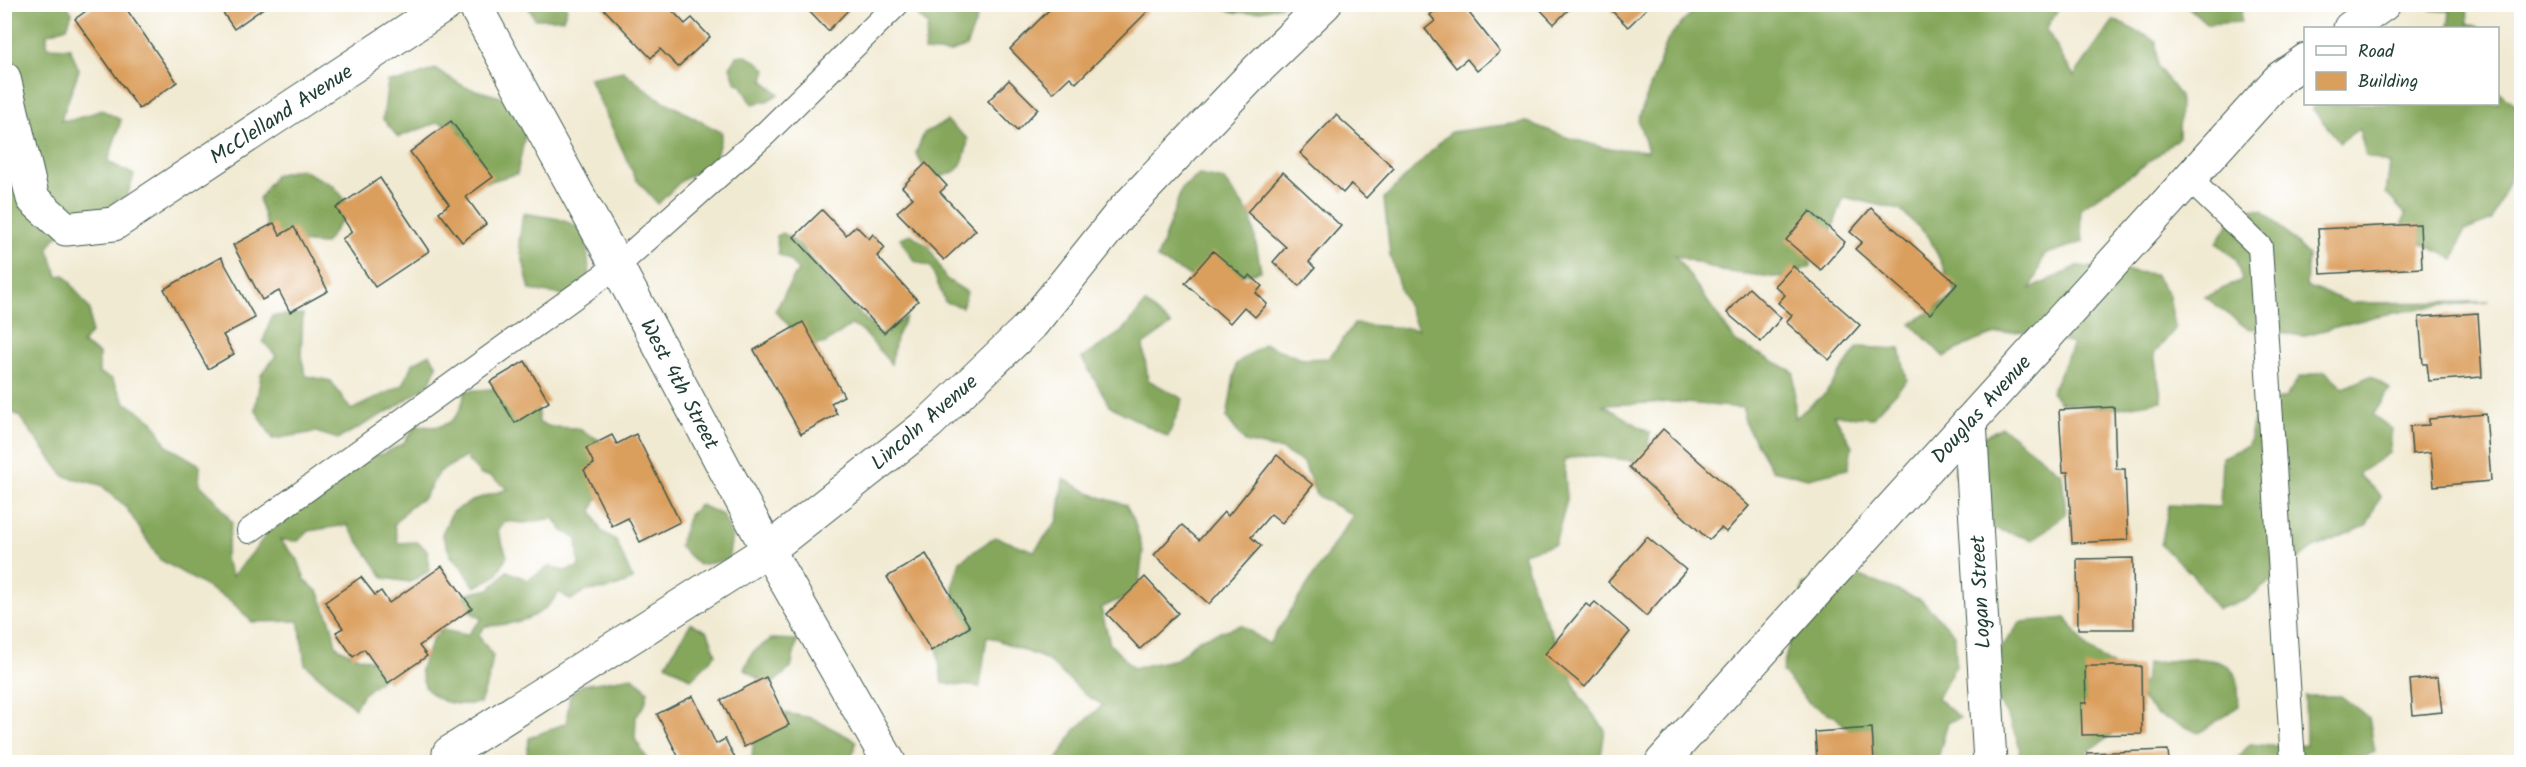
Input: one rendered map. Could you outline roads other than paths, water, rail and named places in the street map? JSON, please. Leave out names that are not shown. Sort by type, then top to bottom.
[{"type":"street","name":"McClelland Avenue","points":[[4,78],[33,199],[66,229],[114,224],[447,4]]},
{"type":"street","name":"West 4th Street","points":[[474,4],[768,550],[889,762]]},
{"type":"street","name":"Lincoln Avenue","points":[[449,753],[768,550],[929,423],[1032,324],[1121,213],[1257,70],[1325,4]]},
{"type":"street","points":[[2351,27],[2384,4]]},
{"type":"street","name":"Douglas Avenue","points":[[1662,762],[2280,78],[2304,61]]},
{"type":"street","name":"Logan Street","points":[[1970,421],[1990,762]]},
{"type":"lane","points":[[249,531],[617,266],[766,134],[897,4]]},
{"type":"lane","points":[[2189,179],[2260,247],[2293,762]]}]
